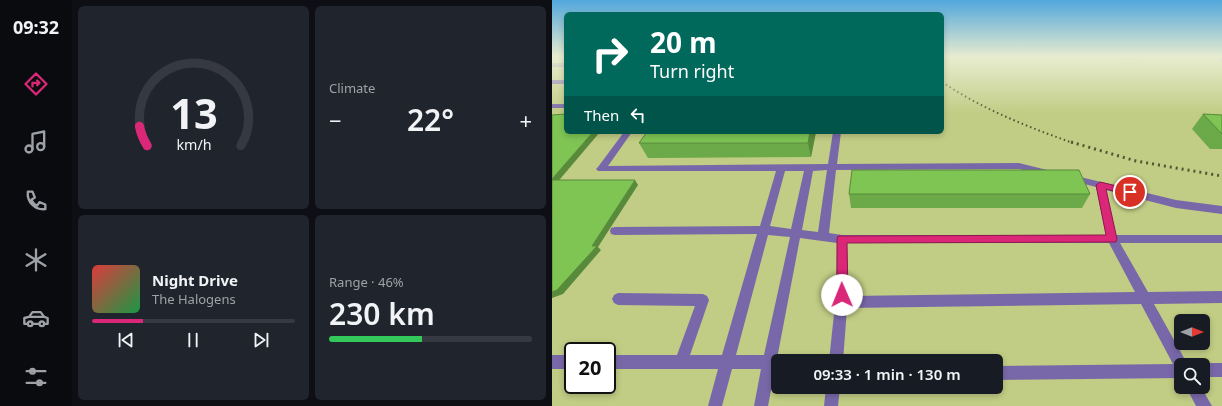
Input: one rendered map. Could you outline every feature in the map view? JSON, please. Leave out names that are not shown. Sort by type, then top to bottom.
[{"type":"street","points":[[552,82],[564,82]]},
{"type":"street","points":[[552,106],[564,106]]},
{"type":"street","points":[[626,134],[601,168],[1019,166],[1176,204],[1222,210]]},
{"type":"street","points":[[823,236],[837,134]]},
{"type":"street","points":[[714,406],[781,168]]},
{"type":"street","points":[[762,406],[809,168]]},
{"type":"street","points":[[1100,185],[1112,239],[1177,358]]},
{"type":"street","points":[[615,231],[764,230],[796,232],[842,239],[1222,239]]},
{"type":"street","points":[[837,354],[842,302],[842,239]]},
{"type":"street","points":[[842,302],[1222,297]]},
{"type":"street","points":[[618,299],[703,300],[681,362]]},
{"type":"street","points":[[552,362],[564,362]]},
{"type":"street","points":[[616,362],[770,362]]},
{"type":"street","points":[[1210,370],[1222,370]]},
{"type":"street","points":[[1003,373],[1174,371]]},
{"type":"street","points":[[831,406],[832,394]]},
{"type":"street","points":[[1197,394],[1204,406]]},
{"type":"shaded area","points":[[552,76],[564,76],[564,134],[944,134],[944,76],[1222,76],[1222,406],[552,406]]},
{"type":"building","points":[[564,114],[564,134],[591,134],[552,179],[552,115]]},
{"type":"building","points":[[1203,114],[1222,115],[1222,134]]},
{"type":"building","points":[[646,134],[810,134],[808,143],[639,143]]},
{"type":"building","points":[[852,170],[1079,170],[1090,194],[849,194]]},
{"type":"building","points":[[552,180],[635,180],[592,246],[597,246],[557,290],[552,292]]},
{"type":"railway","points":[[944,83],[973,101],[1006,117],[1073,143]]},
{"type":"railway","points":[[1071,142],[1136,161],[1222,176]]},
{"type":"route","points":[[842,295],[842,239],[1112,239],[1100,185],[1130,192]]}]
